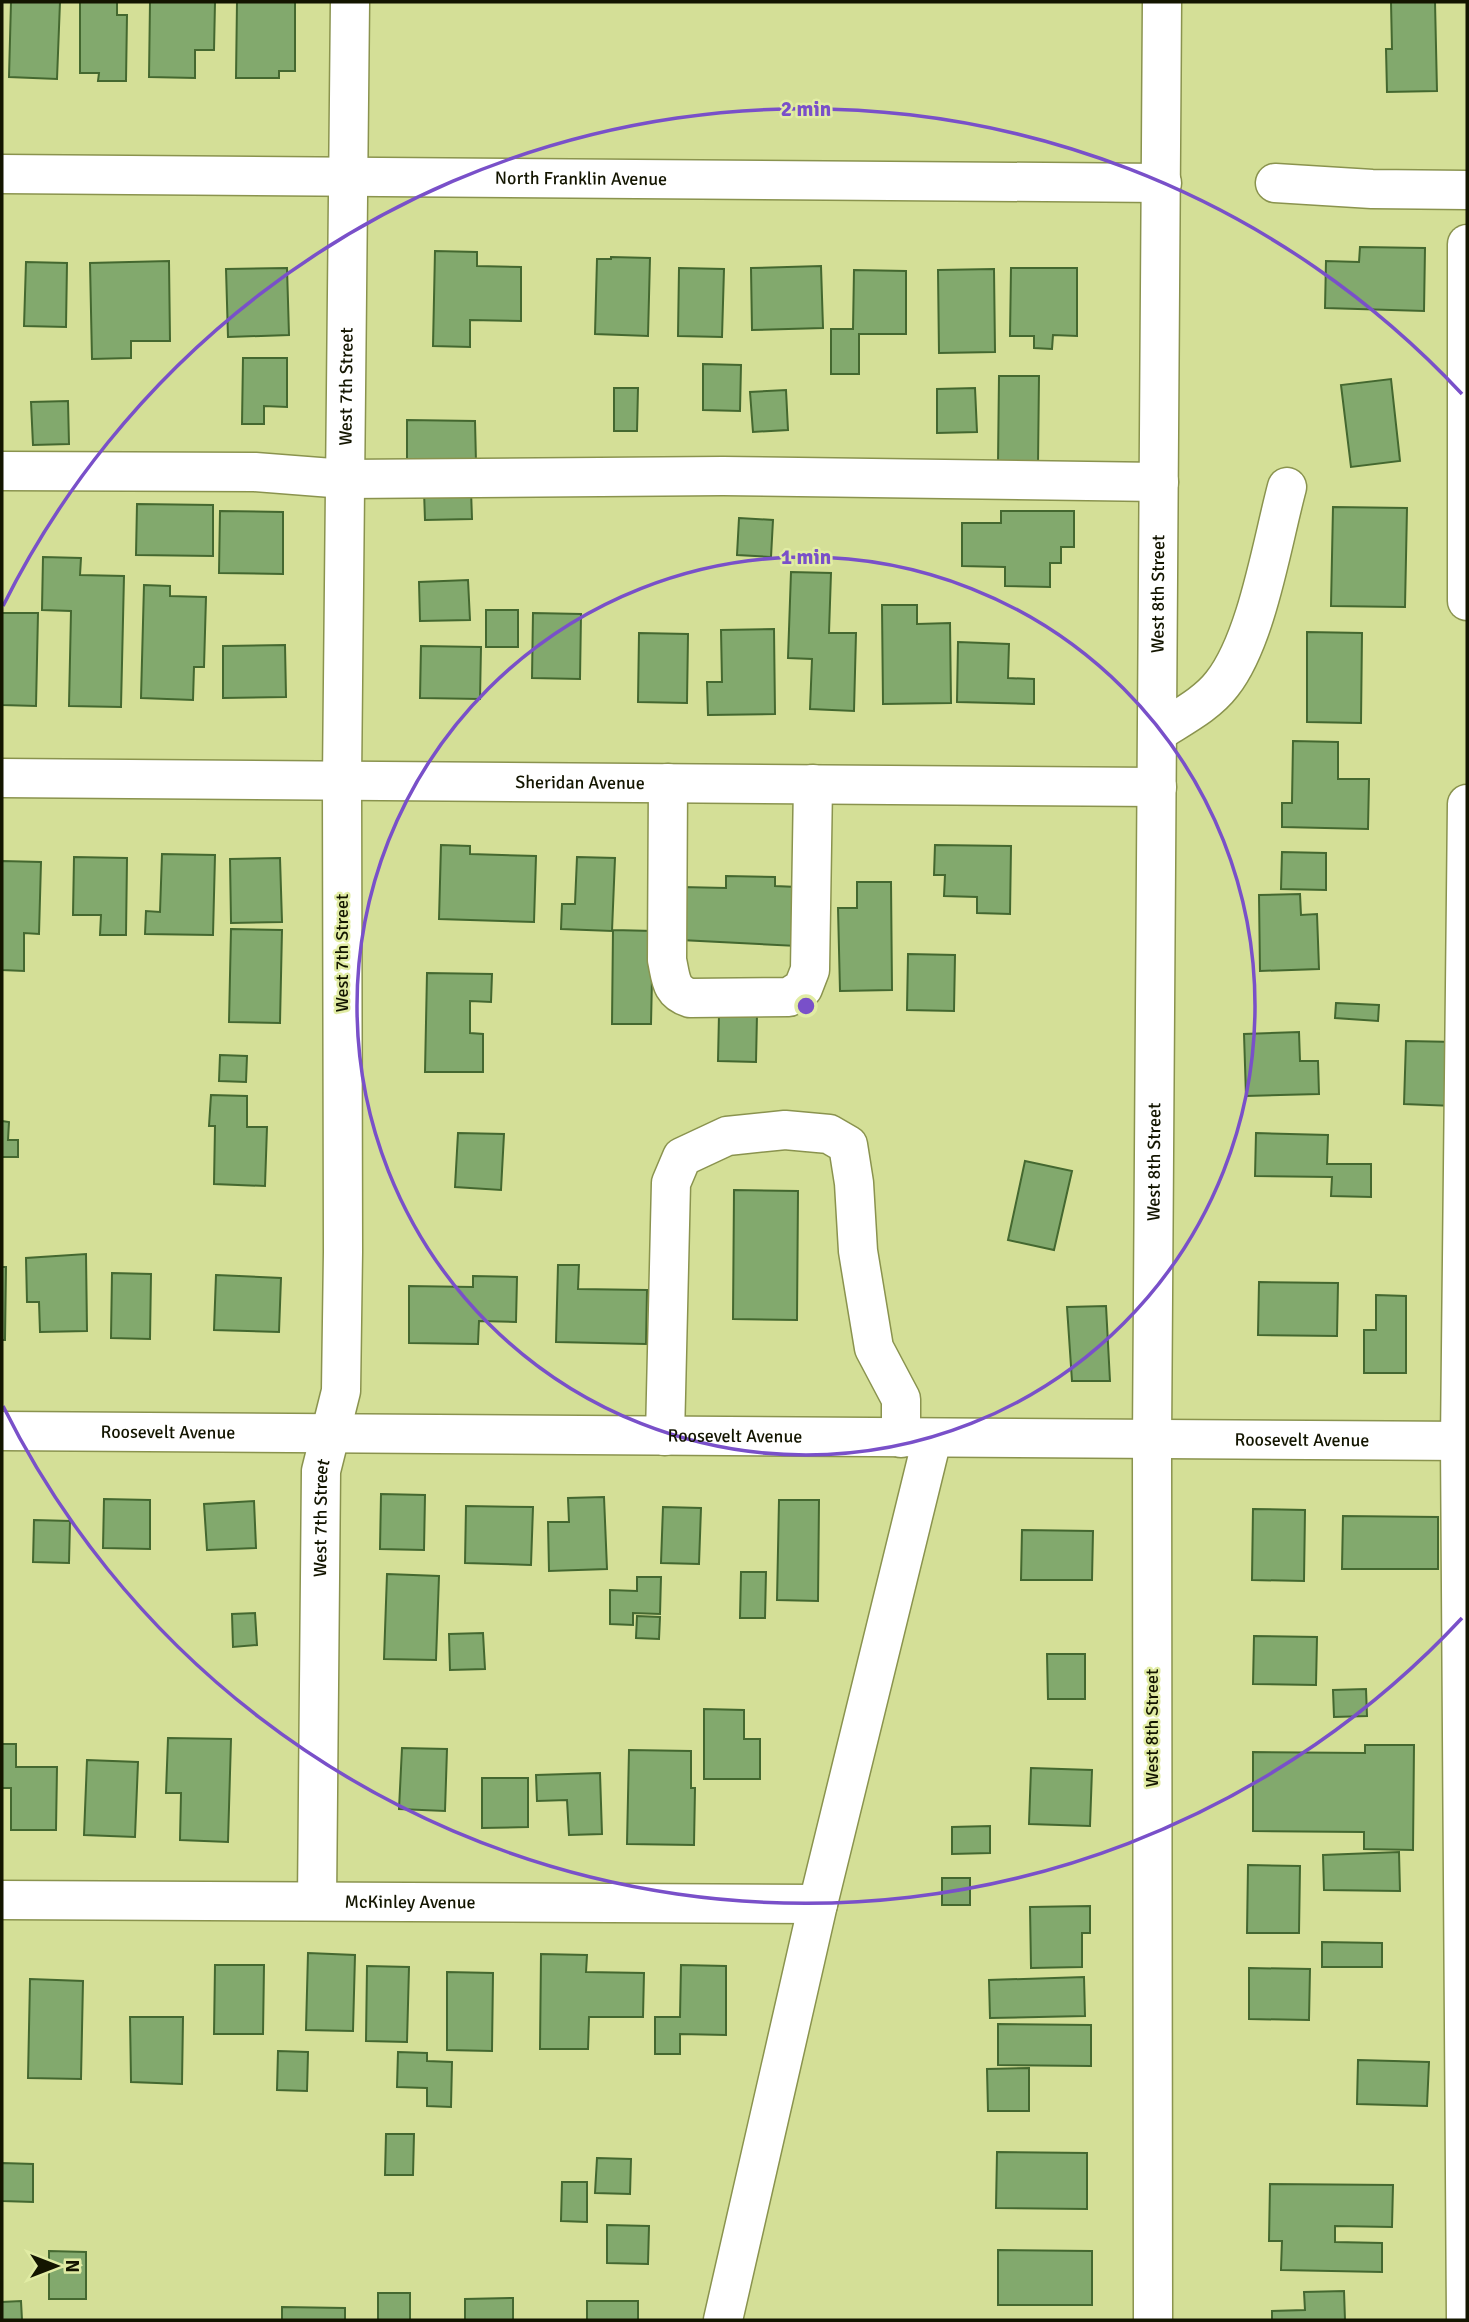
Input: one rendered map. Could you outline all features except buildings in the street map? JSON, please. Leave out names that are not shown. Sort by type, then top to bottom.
[{"type":"street","name":"West 7th Street","points":[[317,1901],[321,1471],[341,1391],[342,780],[350,2]]},
{"type":"street","name":"West 8th Street","points":[[1153,2320],[1152,1441],[1162,2]]},
{"type":"street","name":"North Franklin Avenue","points":[[2,174],[1162,183]]},
{"type":"street","points":[[1275,183],[1372,189],[1467,190]]},
{"type":"street","points":[[1467,244],[1467,601]]},
{"type":"street","points":[[2,471],[255,472],[345,479],[723,476],[1159,482]]},
{"type":"street","points":[[1158,732],[1208,699],[1222,685],[1236,663],[1254,615],[1287,486]]},
{"type":"street","name":"Sheridan Avenue","points":[[2,778],[1157,787]]},
{"type":"street","points":[[668,783],[667,960],[673,987],[679,995],[690,998],[789,997],[803,988],[808,981],[813,886],[813,784]]},
{"type":"street","points":[[1466,2320],[1463,1441],[1467,804]]},
{"type":"street","points":[[665,1436],[671,1182],[682,1157],[727,1136],[785,1130],[829,1134],[848,1145],[855,1184],[858,1251],[874,1348],[901,1399],[916,1438],[818,1904],[723,2320]]},
{"type":"street","name":"Roosevelt Avenue","points":[[2,1431],[1152,1441],[1463,1441]]},
{"type":"street","name":"McKinley Avenue","points":[[2,1900],[818,1904]]}]
